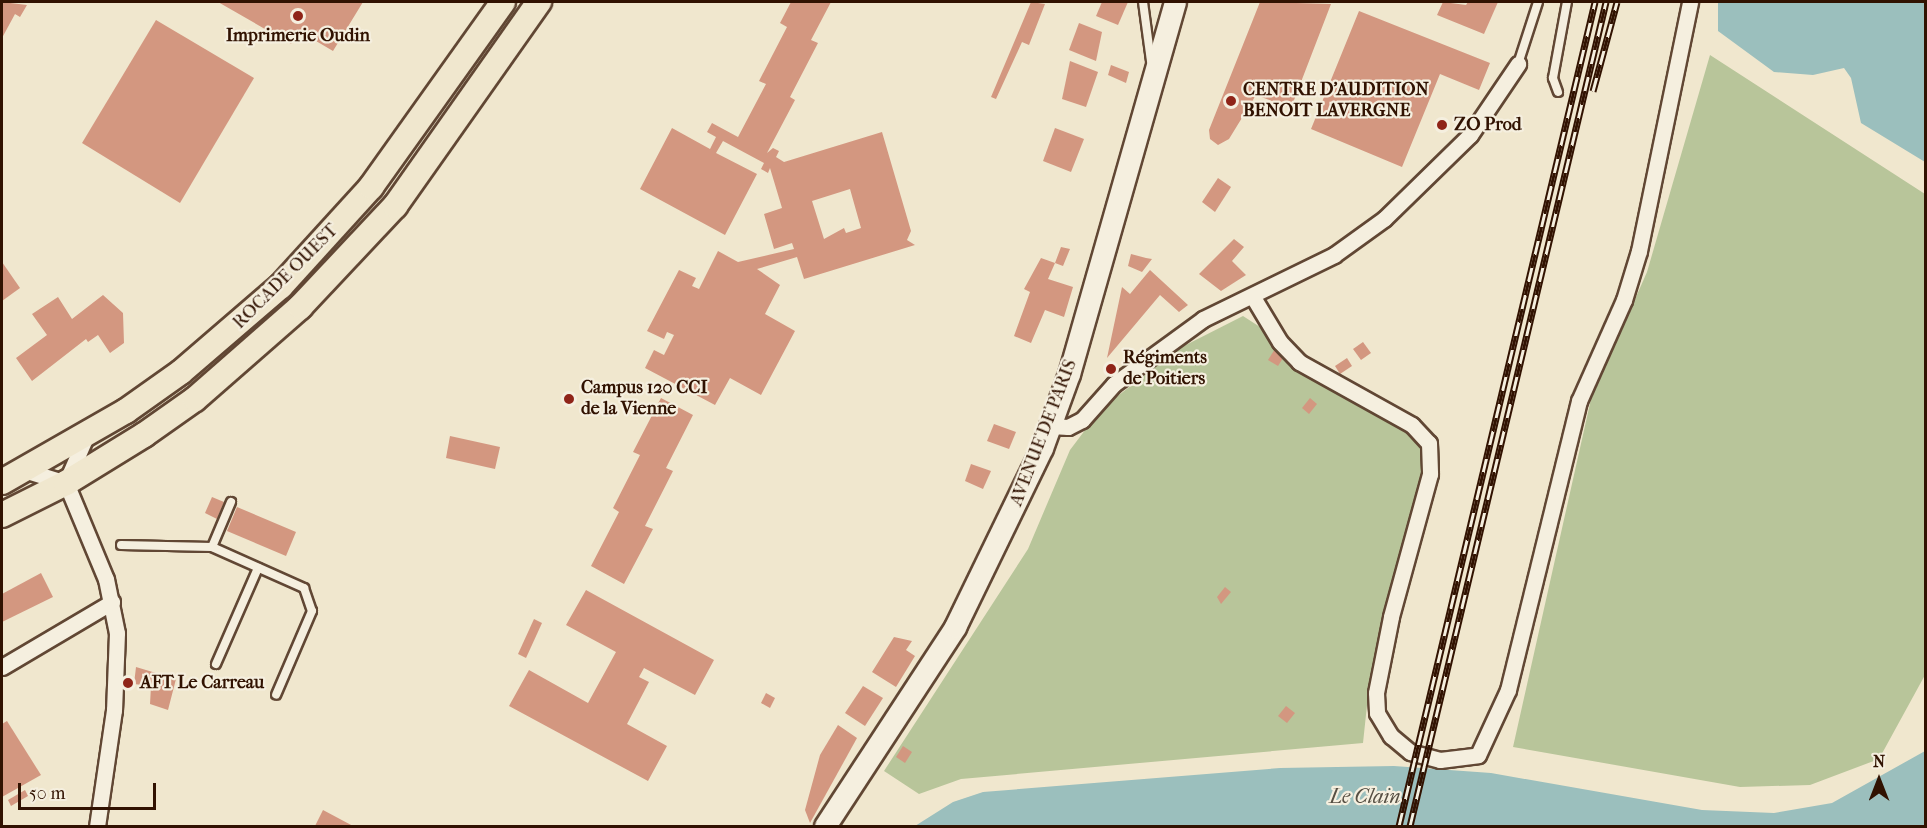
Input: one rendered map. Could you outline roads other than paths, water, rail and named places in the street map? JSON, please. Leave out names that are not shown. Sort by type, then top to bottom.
[{"type":"main road","name":"ROCADE OUEST","points":[[2,482],[87,434],[181,372],[305,261],[415,132],[503,2]]},
{"type":"main road","points":[[2,515],[66,483],[195,399],[265,339],[355,252],[436,152],[539,2]]},
{"type":"main road","name":"AVENUE DE PARIS","points":[[825,826],[955,627],[1006,530],[1050,426],[1174,2]]},
{"type":"street","points":[[1253,297],[1280,342],[1299,362],[1412,425],[1430,443],[1430,474],[1391,617],[1376,693],[1377,713],[1387,732],[1410,752],[1440,760],[1478,755],[1508,690],[1579,401],[1639,251],[1690,2]]},
{"type":"street","points":[[1050,426],[1068,427],[1082,420],[1114,384],[1203,320],[1334,255],[1384,219],[1470,135],[1518,64]]},
{"type":"street","points":[[87,434],[66,483],[112,602],[117,671],[97,826]]},
{"type":"street","points":[[24,470],[66,483]]},
{"type":"street","points":[[2,667],[112,602]]},
{"type":"lane","points":[[1143,2],[1153,80]]},
{"type":"lane","points":[[1518,64],[1538,2]]},
{"type":"lane","points":[[1558,92],[1553,78],[1567,2]]},
{"type":"lane","points":[[212,547],[231,502]]},
{"type":"lane","points":[[121,545],[212,547],[304,588],[312,611],[276,694]]},
{"type":"lane","points":[[216,664],[258,568]]},
{"type":"water","points":[[1718,2],[1925,2],[1925,162],[1861,123],[1851,78],[1844,68],[1813,75],[1774,72],[1718,31]]},
{"type":"water","name":"Le Clain","points":[[1925,751],[1925,826],[915,826],[953,802],[983,792],[1280,768],[1394,766],[1491,773],[1702,810],[1774,813],[1832,803]]},
{"type":"railway","points":[[1399,826],[1595,2]]},
{"type":"railway","points":[[1410,826],[1606,2]]},
{"type":"railway","points":[[1593,91],[1617,2]]},
{"type":"place","name":"Imprimerie Oudin","points":[[298,16]]},
{"type":"place","name":"CENTRE D'AUDITION BENOIT LAVERGNE","points":[[1231,101]]},
{"type":"place","name":"ZO Prod","points":[[1442,125]]},
{"type":"place","name":"Régiments de Poitiers","points":[[1111,369]]},
{"type":"place","name":"Campus 120 CCI de la Vienne","points":[[569,399]]},
{"type":"place","name":"AFT Le Carreau","points":[[128,683]]}]
